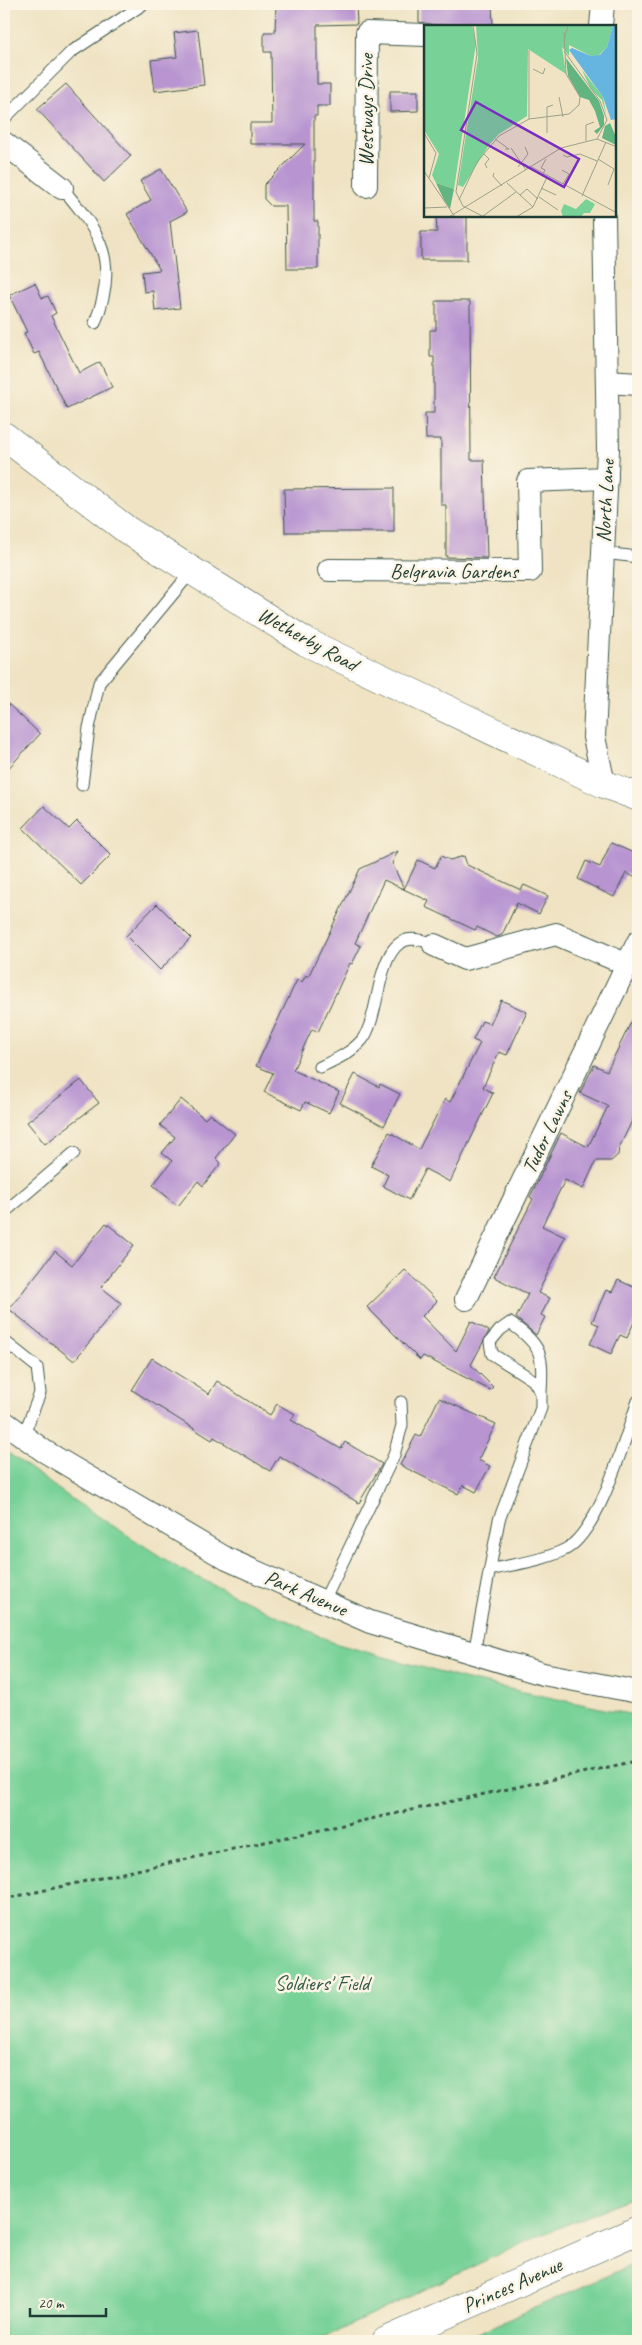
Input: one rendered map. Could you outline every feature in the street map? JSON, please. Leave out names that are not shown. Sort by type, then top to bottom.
[{"type":"street","points":[[601,25],[603,4]]},
{"type":"street","name":"Westways Drive","points":[[366,186],[367,33],[424,35]]},
{"type":"street","points":[[4,143],[62,188]]},
{"type":"street","name":"North Lane","points":[[604,218],[607,382],[606,478],[594,737],[604,784]]},
{"type":"street","points":[[607,382],[638,384]]},
{"type":"street","name":"Wetherby Road","points":[[4,436],[127,530],[306,642],[604,784],[638,797]]},
{"type":"street","name":"Belgravia Gardens","points":[[329,570],[530,571],[528,482],[606,478]]},
{"type":"street","points":[[434,944],[466,959],[556,934],[633,968]]},
{"type":"street","name":"Tudor Lawns","points":[[466,1299],[633,968],[638,942]]},
{"type":"street","name":"Park Avenue","points":[[4,1422],[44,1451],[227,1559],[370,1622],[543,1674],[638,1692]]},
{"type":"street","name":"Princes Avenue","points":[[386,2341],[638,2230]]},
{"type":"lane","points":[[4,119],[71,52],[142,6]]},
{"type":"lane","points":[[62,188],[89,219],[102,245],[107,274],[104,300],[95,323]]},
{"type":"lane","points":[[603,553],[638,557]]},
{"type":"lane","points":[[82,785],[99,683],[192,571]]},
{"type":"lane","points":[[320,1067],[341,1057],[363,1039],[370,1024],[384,969],[394,950],[401,942],[411,937],[424,939],[434,944]]},
{"type":"lane","points":[[5,1210],[74,1153]]},
{"type":"lane","points":[[474,1653],[499,1520],[541,1408],[542,1359],[530,1336],[510,1323],[500,1330],[490,1342],[492,1354],[534,1380],[541,1393]]},
{"type":"lane","points":[[4,1344],[8,1344],[37,1368],[40,1393],[23,1436]]},
{"type":"lane","points":[[490,1570],[556,1553],[576,1542],[594,1517],[638,1401]]},
{"type":"lane","points":[[324,1601],[394,1455],[402,1425],[401,1402]]},
{"type":"path","points":[[4,1899],[636,1762],[638,1755]]},
{"type":"green space","name":"Soldiers' Field","points":[[4,1450],[76,1502],[180,1569],[334,1643],[467,1680],[638,1716],[638,2195],[524,2242],[317,2341],[4,2341]]},
{"type":"green space","points":[[638,2262],[638,2341],[460,2341]]},
{"type":"building","points":[[276,4],[356,4],[357,24],[317,25],[317,84],[330,84],[330,106],[317,106],[317,116],[314,116],[314,221],[318,221],[318,269],[287,269],[286,206],[271,206],[264,199],[264,185],[305,144],[250,144],[250,123],[272,123],[271,52],[264,52],[264,32],[275,32]]},
{"type":"building","points":[[419,4],[492,4],[493,25],[434,25],[419,22]]},
{"type":"building","points":[[198,30],[204,85],[155,91],[151,60],[177,57],[174,33]]},
{"type":"building","points":[[66,84],[131,156],[104,182],[37,109]]},
{"type":"building","points":[[390,91],[418,91],[418,111],[390,112]]},
{"type":"building","points":[[161,169],[187,212],[170,221],[180,308],[155,311],[153,291],[144,292],[142,272],[160,270],[127,214],[151,200],[140,181]]},
{"type":"building","points":[[436,218],[467,218],[467,260],[421,260],[421,232],[437,232]]},
{"type":"building","points":[[35,283],[42,298],[48,296],[56,313],[51,316],[79,373],[100,362],[112,387],[67,409],[39,352],[34,354],[24,333],[27,332],[9,295]]},
{"type":"building","points":[[436,301],[470,301],[471,460],[484,460],[487,558],[446,557],[446,505],[441,505],[441,439],[426,439],[425,413],[434,413],[434,357],[430,357],[430,330],[436,330]]},
{"type":"building","points":[[394,488],[394,532],[285,532],[284,489]]},
{"type":"building","points":[[4,700],[40,734],[4,773]]},
{"type":"building","points":[[44,806],[69,829],[77,821],[111,855],[81,885],[23,828]]},
{"type":"building","points":[[611,843],[638,855],[638,879],[626,873],[614,897],[578,879],[586,861],[600,867]]},
{"type":"building","points":[[398,851],[392,863],[404,889],[418,860],[435,868],[441,856],[450,860],[464,856],[467,865],[521,890],[524,885],[548,896],[539,914],[517,903],[502,935],[497,937],[477,927],[475,930],[426,907],[429,901],[384,880],[355,943],[361,946],[352,964],[350,963],[318,1032],[312,1029],[293,1070],[339,1092],[329,1113],[305,1102],[301,1110],[264,1092],[273,1073],[256,1066],[297,980],[302,982],[306,975],[308,977],[360,869]]},
{"type":"building","points":[[157,904],[191,938],[160,970],[126,936]]},
{"type":"building","points":[[501,1000],[527,1012],[507,1055],[499,1052],[483,1087],[493,1093],[450,1182],[425,1169],[409,1200],[383,1186],[388,1175],[371,1166],[389,1132],[419,1149],[445,1099],[450,1102],[480,1043],[473,1040],[482,1021],[490,1024]]},
{"type":"building","points":[[638,1008],[638,1108],[619,1148],[618,1155],[611,1161],[596,1161],[583,1189],[565,1180],[542,1226],[565,1237],[538,1293],[550,1298],[541,1315],[545,1317],[536,1335],[516,1318],[528,1294],[494,1277],[533,1199],[530,1197],[561,1133],[588,1147],[608,1106],[580,1093],[594,1065],[607,1071]]},
{"type":"building","points":[[355,1074],[379,1087],[380,1084],[400,1094],[384,1126],[340,1103]]},
{"type":"building","points":[[81,1080],[99,1103],[45,1144],[27,1122]]},
{"type":"building","points":[[181,1099],[205,1119],[210,1114],[235,1134],[216,1158],[221,1163],[203,1186],[198,1181],[178,1206],[153,1185],[172,1161],[162,1153],[175,1137],[160,1125]]},
{"type":"building","points":[[106,1223],[134,1245],[101,1287],[121,1303],[74,1361],[9,1309],[55,1251],[72,1265]]},
{"type":"building","points":[[405,1270],[437,1301],[422,1316],[456,1351],[471,1321],[489,1331],[471,1365],[493,1387],[490,1390],[423,1356],[420,1360],[367,1307]]},
{"type":"building","points":[[618,1280],[638,1289],[638,1313],[627,1338],[620,1335],[611,1354],[590,1344],[599,1325],[592,1322],[606,1290],[612,1292]]},
{"type":"building","points":[[152,1358],[209,1394],[217,1381],[270,1415],[277,1404],[295,1414],[291,1420],[341,1449],[345,1442],[382,1464],[359,1503],[279,1456],[270,1471],[214,1437],[212,1440],[132,1390]]},
{"type":"building","points":[[439,1398],[496,1424],[478,1460],[490,1466],[476,1492],[463,1485],[458,1494],[400,1465],[416,1435],[420,1437]]}]
